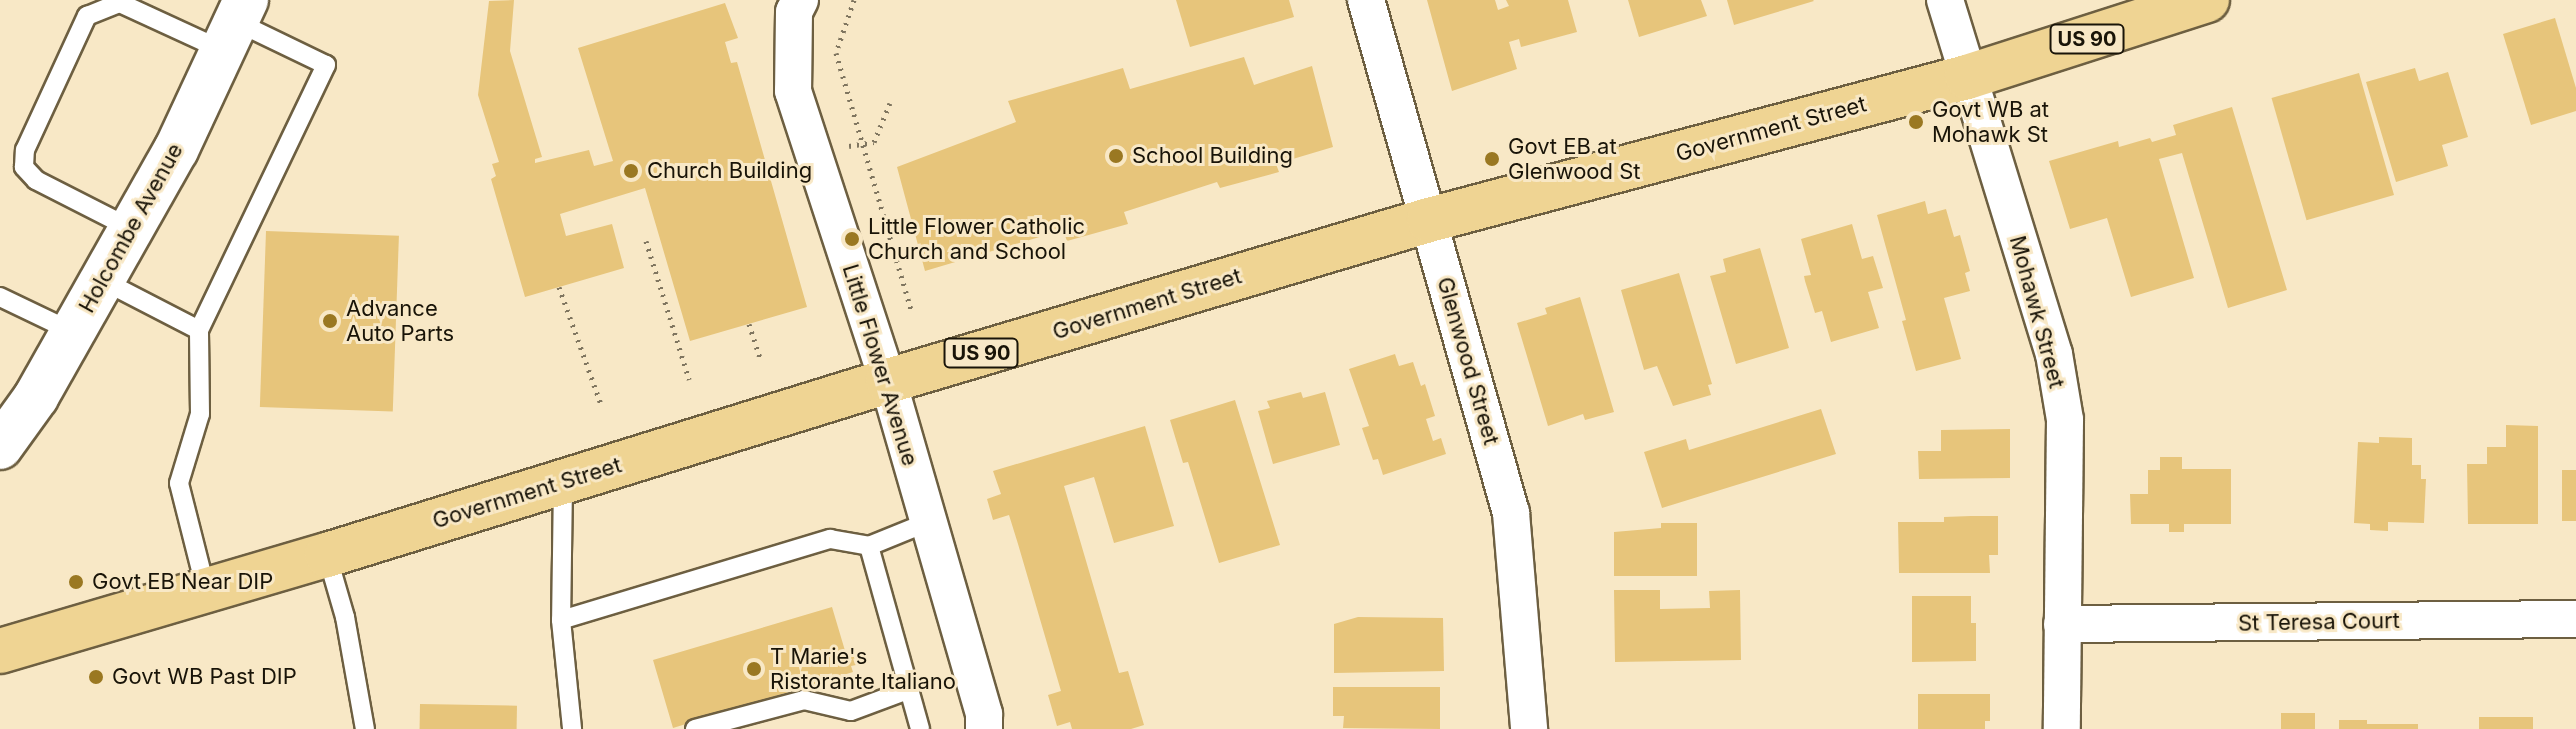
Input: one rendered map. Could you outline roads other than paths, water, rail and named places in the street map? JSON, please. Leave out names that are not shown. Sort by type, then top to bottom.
[{"type":"main road","name":"Government Street","points":[[0,651],[327,555],[888,381],[1429,220],[1967,77],[2207,0]]},
{"type":"street","name":"Little Flower Avenue","points":[[800,0],[794,12],[793,91],[888,381],[984,714],[984,729]]},
{"type":"street","name":"Glenwood Street","points":[[1366,0],[1511,513],[1529,729]]},
{"type":"street","name":"Mohawk Street","points":[[1945,0],[2054,354],[2065,420],[2062,729]]},
{"type":"street","name":"Holcombe Avenue","points":[[0,447],[36,397],[176,150],[234,23]]},
{"type":"street","name":"St Teresa Court","points":[[2062,624],[2576,619]]},
{"type":"lane","points":[[132,229],[36,180],[24,167],[25,150],[87,16],[120,3],[234,23],[326,65],[199,330],[200,414],[179,483],[206,590]]},
{"type":"lane","points":[[102,280],[199,330]]},
{"type":"lane","points":[[0,297],[73,332]]},
{"type":"lane","points":[[563,483],[561,620],[572,729]]},
{"type":"lane","points":[[561,620],[830,539],[869,546],[928,522]]},
{"type":"lane","points":[[869,546],[920,729]]},
{"type":"lane","points":[[327,555],[345,617],[365,729]]},
{"type":"lane","points":[[695,729],[804,700],[851,711],[910,689]]},
{"type":"place","name":"Govt WB at Mohawk St","points":[[1916,122]]},
{"type":"place","name":"School Building","points":[[1116,156]]},
{"type":"place","name":"Govt EB at Glenwood St","points":[[1492,159]]},
{"type":"place","name":"Church Building","points":[[631,171]]},
{"type":"place","name":"Little Flower Catholic Church and School","points":[[852,239]]},
{"type":"place","name":"Advance Auto Parts","points":[[330,321]]},
{"type":"place","name":"Govt EB Near DIP","points":[[76,582]]},
{"type":"place","name":"T Marie's Ristorante Italiano","points":[[754,669]]},
{"type":"place","name":"Govt WB Past DIP","points":[[96,677]]}]
